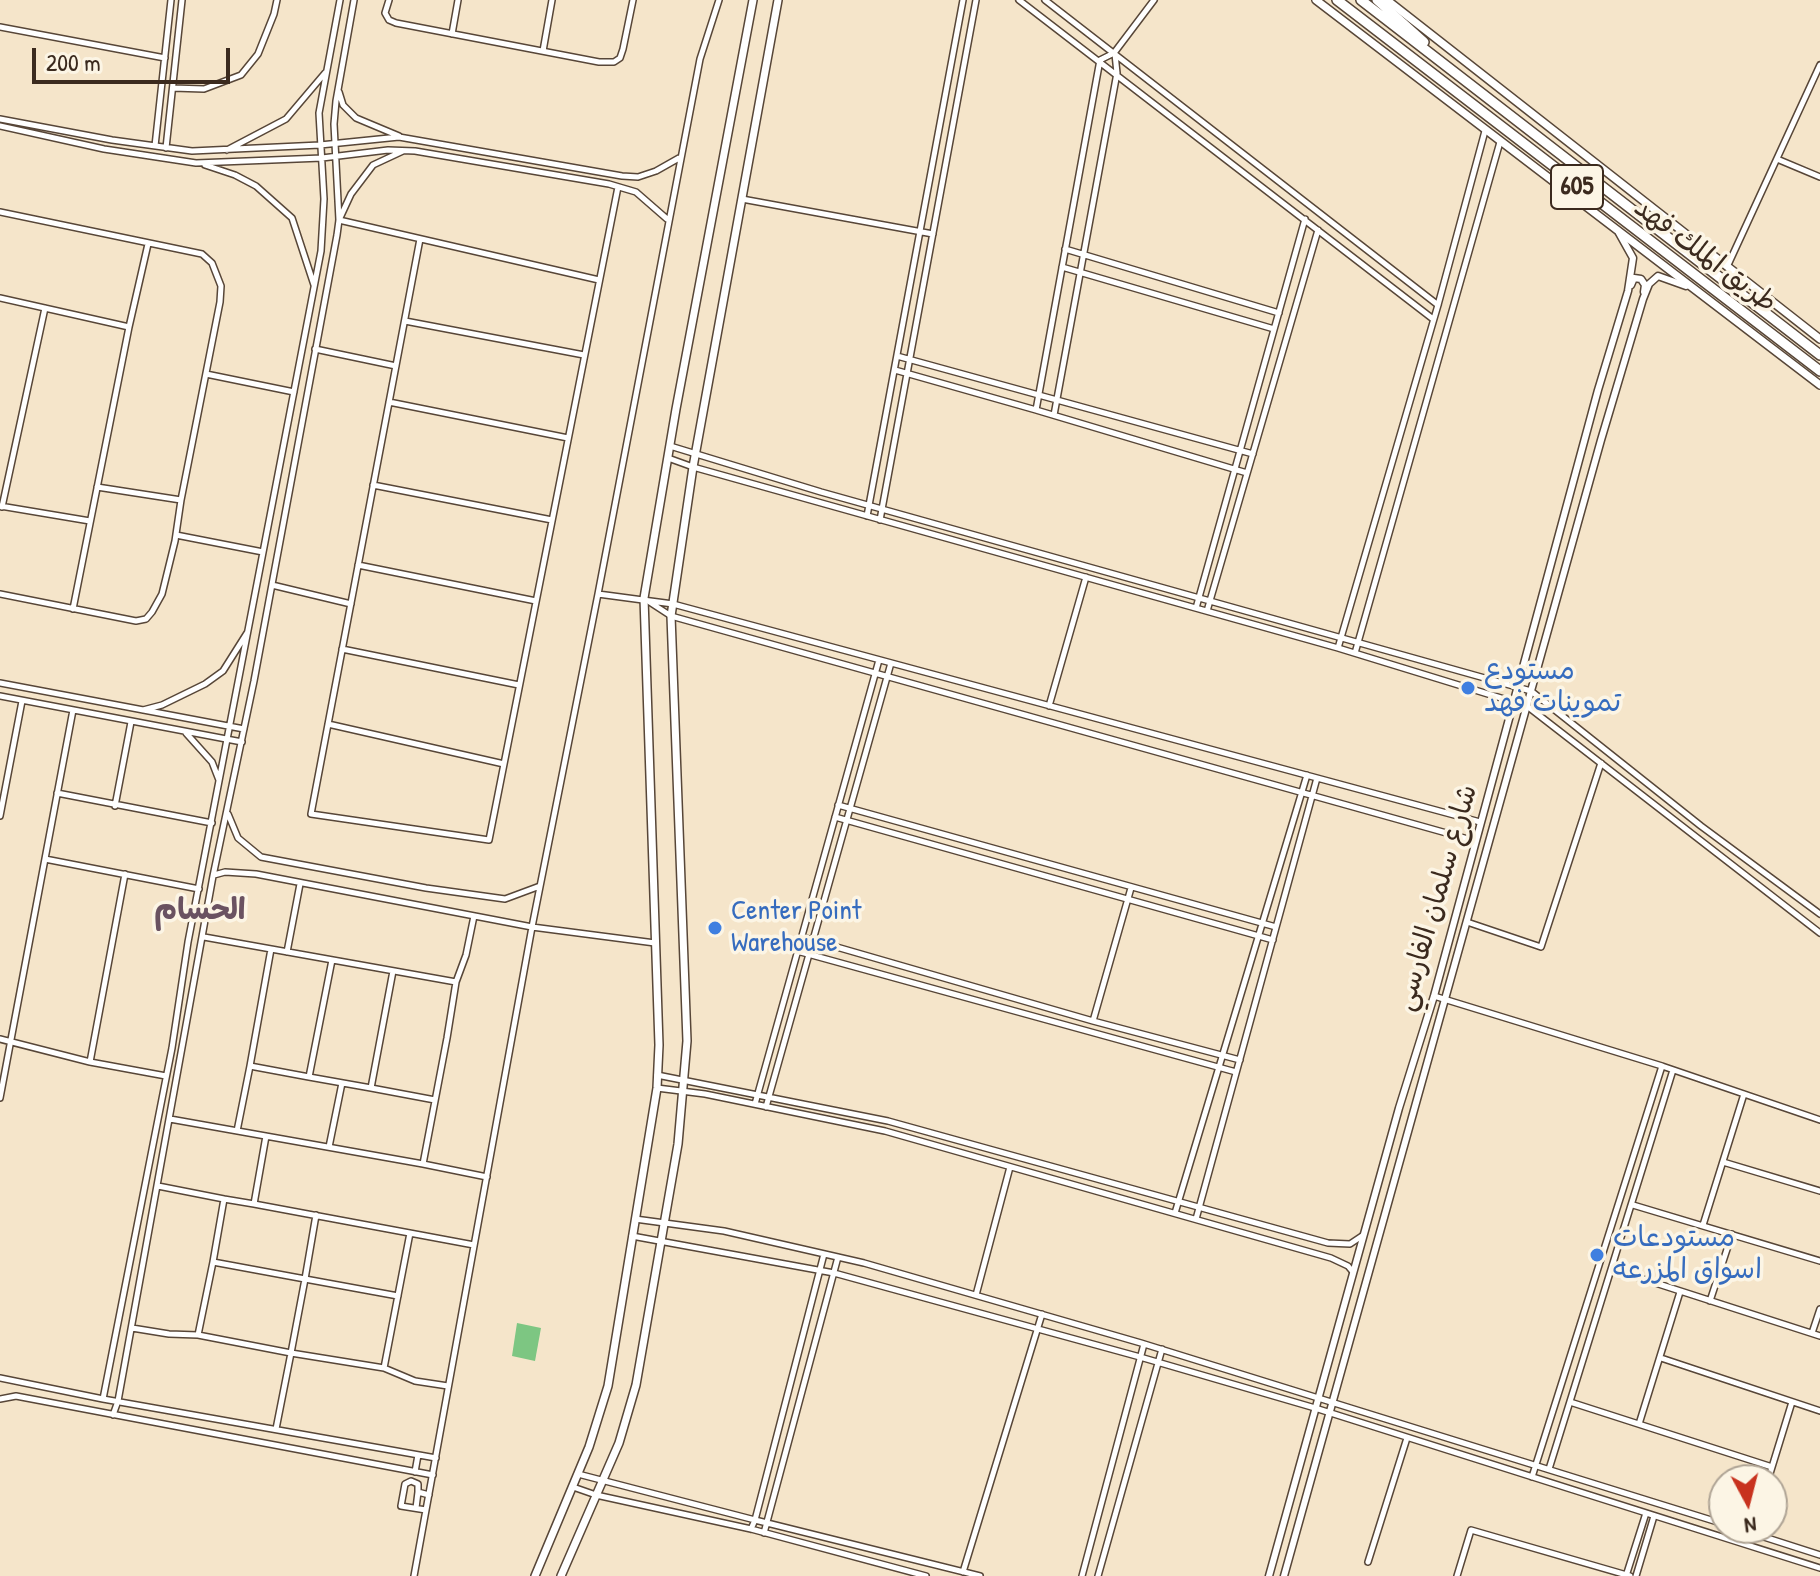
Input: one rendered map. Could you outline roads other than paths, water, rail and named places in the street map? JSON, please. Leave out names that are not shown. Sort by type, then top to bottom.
[{"type":"highway","name":"طريق الملك فهد","points":[[1337,0],[1553,169],[1820,371]]},
{"type":"highway","name":"طريق الملك فهد","points":[[1361,0],[1820,355]]},
{"type":"highway","points":[[1377,0],[1500,106]]},
{"type":"main road","points":[[535,1576],[578,1474],[608,1386],[657,1088],[644,598],[753,0]]},
{"type":"main road","points":[[561,1576],[619,1443],[636,1385],[678,1144],[687,1041],[671,616],[695,454],[778,0]]},
{"type":"main road","points":[[1316,0],[1820,385]]},
{"type":"main road","points":[[1387,0],[1820,339]]},
{"type":"street","points":[[155,147],[171,0]]},
{"type":"street","points":[[166,148],[182,0]]},
{"type":"street","points":[[173,88],[204,89],[241,75],[258,54],[277,0]]},
{"type":"street","points":[[103,1399],[324,227],[319,113],[340,0]]},
{"type":"street","points":[[113,1415],[339,220],[335,143],[338,88],[354,0]]},
{"type":"street","points":[[389,0],[385,13],[389,20],[599,62],[614,62],[620,58],[633,0]]},
{"type":"street","points":[[452,34],[458,0]]},
{"type":"street","points":[[543,51],[552,0]]},
{"type":"street","points":[[414,1576],[532,927],[680,157],[700,59],[719,0]]},
{"type":"street","points":[[867,516],[963,0]]},
{"type":"street","points":[[880,520],[976,0]]},
{"type":"street","points":[[1019,0],[1433,319]]},
{"type":"street","points":[[1045,0],[1438,305]]},
{"type":"street","points":[[1100,60],[1114,53],[1154,0]]},
{"type":"street","points":[[0,27],[165,58]]},
{"type":"street","points":[[1054,415],[1117,73],[1114,53]]},
{"type":"street","points":[[1036,410],[1100,60]]},
{"type":"street","points":[[1727,268],[1818,77],[1820,65]]},
{"type":"street","points":[[226,151],[286,119],[328,69]]},
{"type":"street","points":[[338,88],[343,105],[356,118],[399,137],[622,176],[638,177],[680,157]]},
{"type":"street","points":[[0,119],[155,147],[226,151],[399,137]]},
{"type":"street","points":[[0,126],[119,152],[196,163],[235,175],[256,186],[292,218],[314,286]]},
{"type":"street","points":[[1338,648],[1485,131]]},
{"type":"street","points":[[1355,653],[1500,142]]},
{"type":"street","points":[[196,163],[322,158],[403,150],[618,187],[636,192],[668,220]]},
{"type":"street","points":[[339,220],[351,194],[373,165],[403,150]]},
{"type":"street","points":[[1777,159],[1820,177]]},
{"type":"street","points":[[420,239],[311,814],[489,840],[618,187]]},
{"type":"street","points":[[742,199],[933,234]]},
{"type":"street","points":[[0,212],[202,254],[212,263],[221,286],[176,535],[162,594],[146,619],[136,621],[0,594]]},
{"type":"street","points":[[1196,608],[1305,219]]},
{"type":"street","points":[[339,220],[599,280]]},
{"type":"street","points":[[1207,611],[1318,230]]},
{"type":"street","name":"شارع سلمان الفارسي","points":[[1269,1576],[1399,1108],[1434,996],[1598,390],[1628,291],[1633,258],[1619,233]]},
{"type":"street","points":[[73,609],[148,244]]},
{"type":"street","points":[[1065,249],[1279,313]]},
{"type":"street","points":[[1062,267],[1274,329]]},
{"type":"street","points":[[1643,299],[1649,284],[1658,276],[1688,286]]},
{"type":"street","points":[[1628,291],[1634,278],[1641,279],[1645,285],[1643,299]]},
{"type":"street","points":[[0,298],[129,327]]},
{"type":"street","name":"شارع سلمان الفارسي","points":[[1284,1576],[1643,299]]},
{"type":"street","points":[[45,308],[1,506],[90,521]]},
{"type":"street","points":[[405,321],[584,355]]},
{"type":"street","points":[[1806,328],[1820,329]]},
{"type":"street","points":[[315,349],[396,366]]},
{"type":"street","points":[[897,356],[1253,454]]},
{"type":"street","points":[[895,370],[1247,473]]},
{"type":"street","points":[[206,374],[294,392]]},
{"type":"street","points":[[389,402],[568,438]]},
{"type":"street","points":[[670,446],[869,506],[1531,691],[1701,826],[1820,914]]},
{"type":"street","points":[[668,458],[1338,648],[1527,706],[1820,933]]},
{"type":"street","points":[[373,485],[552,520]]},
{"type":"street","points":[[97,487],[181,500]]},
{"type":"street","points":[[176,535],[263,552]]},
{"type":"street","points":[[358,565],[536,601]]},
{"type":"street","points":[[1049,706],[1086,577]]},
{"type":"street","points":[[272,585],[351,604]]},
{"type":"street","points":[[598,594],[673,604],[1480,822]]},
{"type":"street","points":[[644,598],[671,616],[1475,841]]},
{"type":"street","points":[[138,711],[162,705],[205,684],[223,671],[249,630]]},
{"type":"street","points":[[342,649],[519,685]]},
{"type":"street","points":[[755,1104],[879,660]]},
{"type":"street","points":[[766,1107],[891,663]]},
{"type":"street","points":[[0,683],[244,729]]},
{"type":"street","points":[[0,696],[242,742]]},
{"type":"street","points":[[0,816],[22,701]]},
{"type":"street","points":[[0,1098],[73,710]]},
{"type":"street","points":[[115,806],[131,722]]},
{"type":"street","points":[[328,724],[504,764]]},
{"type":"street","points":[[186,732],[212,762],[219,782]]},
{"type":"street","points":[[1467,922],[1541,947],[1601,763]]},
{"type":"street","points":[[1175,1213],[1307,775]]},
{"type":"street","points":[[1196,1219],[1317,778]]},
{"type":"street","points":[[57,793],[212,823]]},
{"type":"street","points":[[838,805],[1276,927]]},
{"type":"street","points":[[227,809],[230,824],[238,838],[261,857],[426,888],[505,899],[541,886]]},
{"type":"street","points":[[835,817],[1273,940]]},
{"type":"street","points":[[45,859],[199,889]]},
{"type":"street","points":[[213,876],[238,872],[532,927],[655,943]]},
{"type":"street","points":[[90,1062],[125,874]]},
{"type":"street","points":[[287,952],[300,884]]},
{"type":"street","points":[[1093,1021],[1131,888]]},
{"type":"street","points":[[423,1164],[456,982],[466,955],[474,916]]},
{"type":"street","points":[[204,937],[456,982]]},
{"type":"street","points":[[802,937],[1240,1060]]},
{"type":"street","points":[[237,1131],[271,949]]},
{"type":"street","points":[[797,951],[1236,1072]]},
{"type":"street","points":[[309,1077],[332,960]]},
{"type":"street","points":[[371,1088],[393,971]]},
{"type":"street","points":[[1434,996],[1662,1066],[1820,1120]]},
{"type":"street","points":[[1100,1036],[1104,1024]]},
{"type":"street","points":[[0,1039],[90,1062],[166,1076]]},
{"type":"street","points":[[250,1066],[435,1100]]},
{"type":"street","points":[[1532,1477],[1662,1066]]},
{"type":"street","points":[[1549,1469],[1673,1070]]},
{"type":"street","points":[[657,1075],[888,1121],[1338,1245],[1350,1244],[1366,1232]]},
{"type":"street","points":[[329,1147],[342,1083]]},
{"type":"street","points":[[657,1088],[755,1104],[885,1131],[1331,1258],[1348,1266],[1354,1274]]},
{"type":"street","points":[[1703,1225],[1744,1094]]},
{"type":"street","points":[[170,1119],[487,1177]]},
{"type":"street","points":[[254,1204],[266,1136]]},
{"type":"street","points":[[1723,1162],[1820,1191]]},
{"type":"street","points":[[976,1295],[1010,1167]]},
{"type":"street","points":[[158,1186],[474,1245]]},
{"type":"street","points":[[198,1335],[224,1199]]},
{"type":"street","points":[[1633,1205],[1820,1261]]},
{"type":"street","points":[[276,1429],[316,1215]]},
{"type":"street","points":[[635,1219],[724,1231],[838,1257],[976,1295],[1162,1349],[1708,1519]]},
{"type":"street","points":[[384,1368],[410,1233]]},
{"type":"street","points":[[1710,1301],[1732,1234]]},
{"type":"street","points":[[632,1236],[834,1273],[1140,1357],[1315,1408],[1820,1568]]},
{"type":"street","points":[[751,1529],[824,1254]]},
{"type":"street","points":[[764,1533],[838,1257]]},
{"type":"street","points":[[213,1262],[398,1296]]},
{"type":"street","points":[[1612,1269],[1820,1336]]},
{"type":"street","points":[[1639,1424],[1680,1292]]},
{"type":"street","points":[[1812,1333],[1820,1309]]},
{"type":"street","points":[[963,1572],[1042,1314]]},
{"type":"street","points":[[131,1327],[169,1334],[198,1335],[384,1368],[415,1381],[449,1386]]},
{"type":"street","points":[[1082,1576],[1144,1344]]},
{"type":"street","points":[[1098,1576],[1162,1349]]},
{"type":"street","points":[[1661,1358],[1820,1411]]},
{"type":"street","points":[[0,1378],[436,1458]]},
{"type":"street","points":[[0,1399],[16,1396],[433,1475]]},
{"type":"street","points":[[1570,1402],[1763,1464]]},
{"type":"street","points":[[1773,1464],[1792,1402]]},
{"type":"street","points":[[1368,1562],[1407,1438]]},
{"type":"street","points":[[415,1472],[418,1455]]},
{"type":"street","points":[[578,1474],[980,1576]]},
{"type":"street","points":[[416,1508],[418,1484],[411,1481],[405,1484],[401,1506],[426,1510]]},
{"type":"street","points":[[573,1487],[596,1495],[751,1529],[926,1576]]},
{"type":"street","points":[[418,1492],[429,1495]]},
{"type":"street","points":[[1457,1576],[1471,1530],[1627,1576],[1646,1513]]},
{"type":"street","points":[[1636,1576],[1654,1516]]},
{"type":"street","points":[[1788,1544],[1820,1555]]},
{"type":"place","name":"مستودع تموينات فهد","points":[[1468,688]]},
{"type":"place","name":"Center Point Warehouse","points":[[715,928]]},
{"type":"place","name":"مستودعات اسواق المزرعه","points":[[1597,1255]]},
{"type":"district","name":"الحسام","points":[[200,911]]}]
